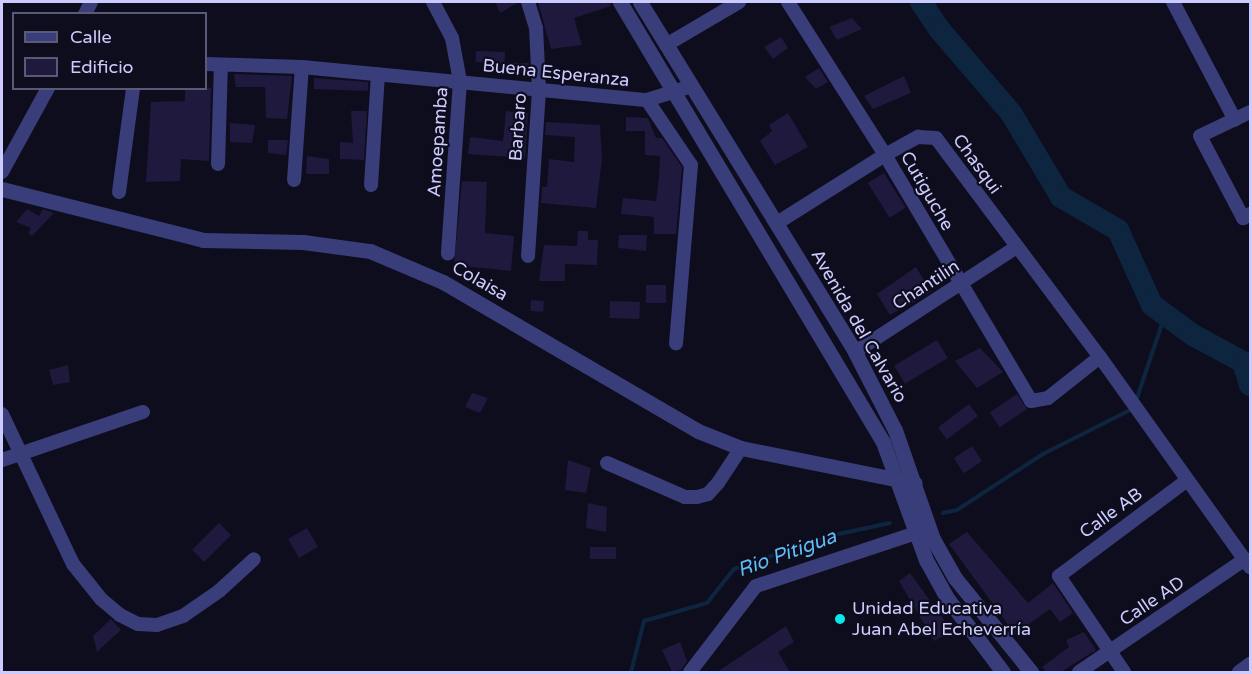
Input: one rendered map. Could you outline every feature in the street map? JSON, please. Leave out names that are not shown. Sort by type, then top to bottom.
[{"type":"street","name":"Amoepamba","points":[[433,2],[452,38],[460,81],[448,254]]},
{"type":"street","name":"Barbaro","points":[[528,2],[536,28],[539,89],[528,256]]},
{"type":"street","name":"Avenida del Calvario","points":[[620,2],[883,442],[893,479],[913,534],[948,598],[1003,672]]},
{"type":"street","name":"Avenida del Calvario","points":[[640,2],[855,351],[895,430],[933,538],[955,578],[1031,672]]},
{"type":"street","points":[[666,45],[740,2]]},
{"type":"street","name":"Cutiguche","points":[[788,2],[885,154],[1031,401],[1048,398],[1100,357]]},
{"type":"street","points":[[1173,2],[1235,120]]},
{"type":"street","name":"Buena Esperanza","points":[[207,64],[302,67],[647,100],[691,165],[676,343]]},
{"type":"street","points":[[218,164],[221,65]]},
{"type":"street","points":[[294,180],[302,67]]},
{"type":"street","points":[[370,185],[378,74]]},
{"type":"street","points":[[647,100],[692,86]]},
{"type":"street","points":[[2,172],[47,90]]},
{"type":"street","points":[[119,192],[133,90]]},
{"type":"street","points":[[1251,111],[1200,136],[1243,218],[1251,214]]},
{"type":"street","name":"Chasqui","points":[[777,223],[885,154],[918,137],[936,138],[1015,248],[1100,357],[1186,481],[1248,563]]},
{"type":"street","name":"Colaisa","points":[[2,189],[204,240],[303,242],[370,251],[443,282],[698,431],[741,448],[915,483]]},
{"type":"street","name":"Chantilin","points":[[855,351],[1015,248]]},
{"type":"street","points":[[2,460],[143,412]]},
{"type":"street","points":[[2,414],[73,564],[101,599],[138,624],[157,625],[183,616],[219,591],[254,559]]},
{"type":"street","points":[[607,463],[685,497],[697,497],[708,494],[718,483],[741,448]]},
{"type":"street","name":"Calle AB","points":[[1109,652],[1059,576],[1186,481]]},
{"type":"street","points":[[690,672],[756,586],[913,534]]},
{"type":"street","name":"Calle AD","points":[[1080,672],[1248,563]]},
{"type":"street","points":[[1109,652],[1124,672]]},
{"type":"street","points":[[1239,672],[1251,664]]},
{"type":"building","points":[[495,2],[519,2],[500,13]]},
{"type":"building","points":[[538,2],[610,2],[611,6],[574,18],[582,45],[551,49]]},
{"type":"building","points":[[852,18],[862,29],[837,40],[829,27]]},
{"type":"building","points":[[781,37],[788,48],[773,59],[764,47]]},
{"type":"building","points":[[476,51],[505,52],[505,63],[476,62]]},
{"type":"building","points":[[513,63],[529,63],[529,73],[513,73]]},
{"type":"building","points":[[819,68],[828,82],[816,89],[805,77]]},
{"type":"building","points":[[234,74],[292,76],[287,119],[266,118],[265,87],[236,87]]},
{"type":"building","points":[[904,76],[911,93],[873,109],[864,96]]},
{"type":"building","points":[[314,78],[368,82],[368,91],[314,89]]},
{"type":"building","points":[[211,88],[209,161],[181,159],[180,181],[146,182],[151,102],[185,101],[185,90]]},
{"type":"building","points":[[351,111],[367,111],[364,160],[340,159],[340,142],[353,143]]},
{"type":"building","points":[[506,111],[528,113],[525,158],[468,154],[470,137],[503,141]]},
{"type":"building","points":[[788,113],[808,147],[775,165],[760,141],[772,131],[769,125]]},
{"type":"building","points":[[626,117],[648,118],[656,138],[662,138],[682,167],[676,234],[654,234],[654,217],[621,214],[623,198],[656,201],[659,178],[660,156],[645,155],[645,131],[626,131]]},
{"type":"building","points":[[546,122],[600,125],[602,159],[596,208],[541,203],[542,187],[547,187],[549,159],[574,162],[575,137],[545,135]]},
{"type":"building","points":[[230,123],[255,125],[252,143],[230,142]]},
{"type":"building","points":[[268,140],[288,140],[286,155],[268,153]]},
{"type":"building","points":[[307,156],[329,159],[329,174],[306,174]]},
{"type":"building","points":[[884,173],[906,208],[890,218],[868,183]]},
{"type":"building","points":[[462,181],[487,182],[485,233],[514,236],[511,271],[454,265]]},
{"type":"building","points":[[27,209],[39,216],[43,209],[54,213],[32,236],[28,233],[31,228],[16,222]]},
{"type":"building","points":[[578,231],[588,231],[588,240],[598,240],[597,265],[565,264],[565,281],[539,281],[544,245],[577,246]]},
{"type":"building","points":[[619,235],[647,235],[646,251],[618,248]]},
{"type":"building","points":[[916,267],[931,292],[890,315],[877,294]]},
{"type":"building","points":[[646,285],[666,285],[666,303],[646,303]]},
{"type":"building","points":[[531,300],[544,301],[543,312],[530,311]]},
{"type":"building","points":[[610,301],[640,302],[639,319],[609,318]]},
{"type":"building","points":[[937,340],[948,358],[905,384],[894,366]]},
{"type":"building","points":[[980,348],[1003,372],[977,388],[955,361]]},
{"type":"building","points":[[68,365],[70,382],[53,385],[49,370]]},
{"type":"building","points":[[472,393],[488,398],[480,413],[465,407]]},
{"type":"building","points":[[1017,394],[1027,409],[1000,427],[990,412]]},
{"type":"building","points":[[969,404],[978,416],[947,439],[938,427]]},
{"type":"building","points":[[972,446],[982,461],[964,473],[954,458]]},
{"type":"building","points":[[568,460],[591,468],[586,493],[565,490]]},
{"type":"building","points":[[588,503],[607,507],[606,532],[586,528]]},
{"type":"building","points":[[219,523],[231,535],[204,562],[192,550]]},
{"type":"building","points":[[307,528],[318,547],[299,558],[288,539]]},
{"type":"building","points":[[967,532],[1028,603],[1053,583],[1073,613],[1060,622],[1050,609],[1015,634],[949,544]]},
{"type":"building","points":[[590,547],[616,547],[616,559],[590,559]]},
{"type":"building","points":[[910,573],[952,631],[934,641],[899,581]]},
{"type":"building","points":[[111,619],[121,630],[97,652],[93,636]]},
{"type":"building","points":[[786,626],[794,642],[778,652],[790,672],[717,672]]},
{"type":"building","points":[[1084,632],[1096,650],[1061,672],[1047,672],[1042,667],[1069,647],[1066,640]]},
{"type":"building","points":[[680,642],[687,661],[681,670],[672,672],[662,650]]},
{"type":"waterway","points":[[921,2],[939,29],[1011,113],[1061,197],[1118,230],[1152,305],[1193,335],[1243,362],[1250,385]]},
{"type":"waterway","name":"Rio Pitigua","points":[[1136,401],[1165,315]]},
{"type":"waterway","name":"Rio Pitigua","points":[[943,513],[957,510],[1043,454],[1134,408]]},
{"type":"waterway","name":"Rio Pitigua","points":[[631,672],[644,621],[707,603],[734,569],[834,535],[890,523]]},
{"type":"place","name":"Unidad Educativa Juan Abel Echeverría","points":[[840,619]]}]
